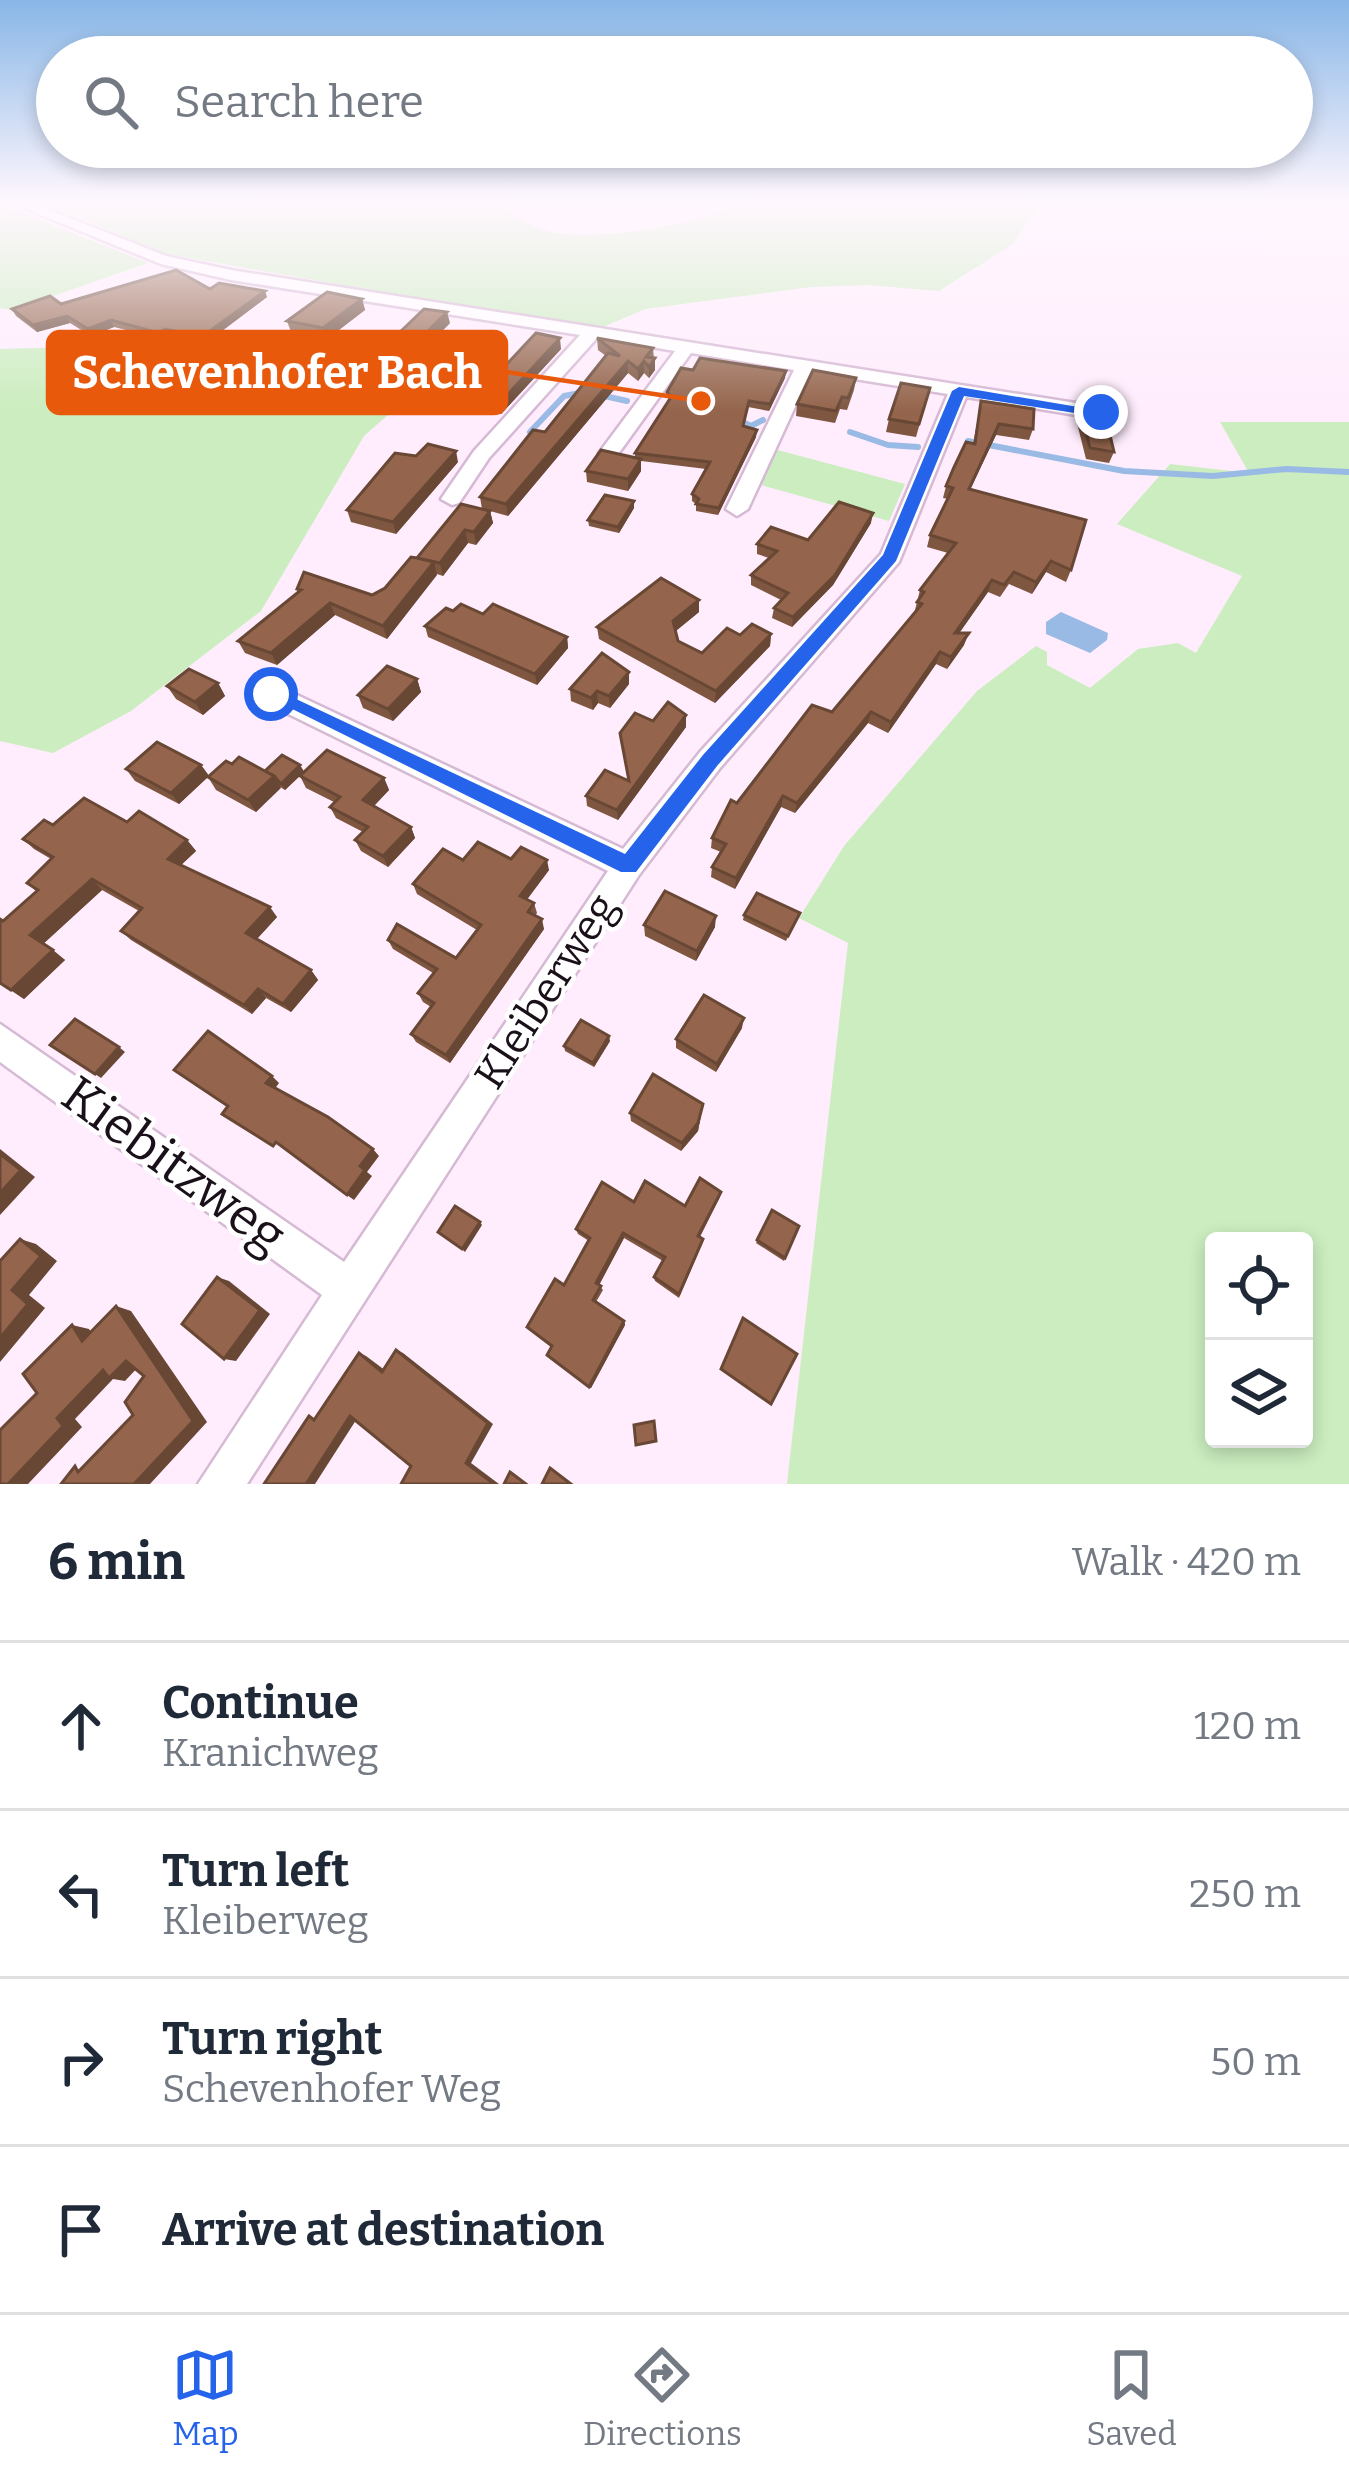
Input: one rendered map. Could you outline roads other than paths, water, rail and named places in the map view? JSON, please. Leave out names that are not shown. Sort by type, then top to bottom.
[{"type":"street","points":[[222,272],[1101,412]]},
{"type":"street","points":[[452,499],[481,455],[592,333]]},
{"type":"street","points":[[609,453],[688,346]]},
{"type":"street","points":[[737,509],[806,366]]},
{"type":"street","name":"Kleiberweg","points":[[220,1484],[628,866],[710,760],[891,557],[959,391]]},
{"type":"street","points":[[271,694],[628,866]]},
{"type":"street","name":"Kiebitzweg","points":[[0,1041],[348,1289]]},
{"type":"water","points":[[1061,612],[1108,633],[1107,640],[1090,653],[1046,634],[1046,622]]},
{"type":"waterway","points":[[530,432],[564,396],[585,392]]},
{"type":"waterway","points":[[600,395],[627,401]]},
{"type":"waterway","points":[[736,419],[751,426],[763,420]]},
{"type":"waterway","points":[[850,432],[888,445],[918,447]]},
{"type":"waterway","points":[[968,441],[1124,471],[1213,476],[1286,469],[1349,472]]},
{"type":"place","name":"Schevenhofer Bach","points":[[701,401]]}]
